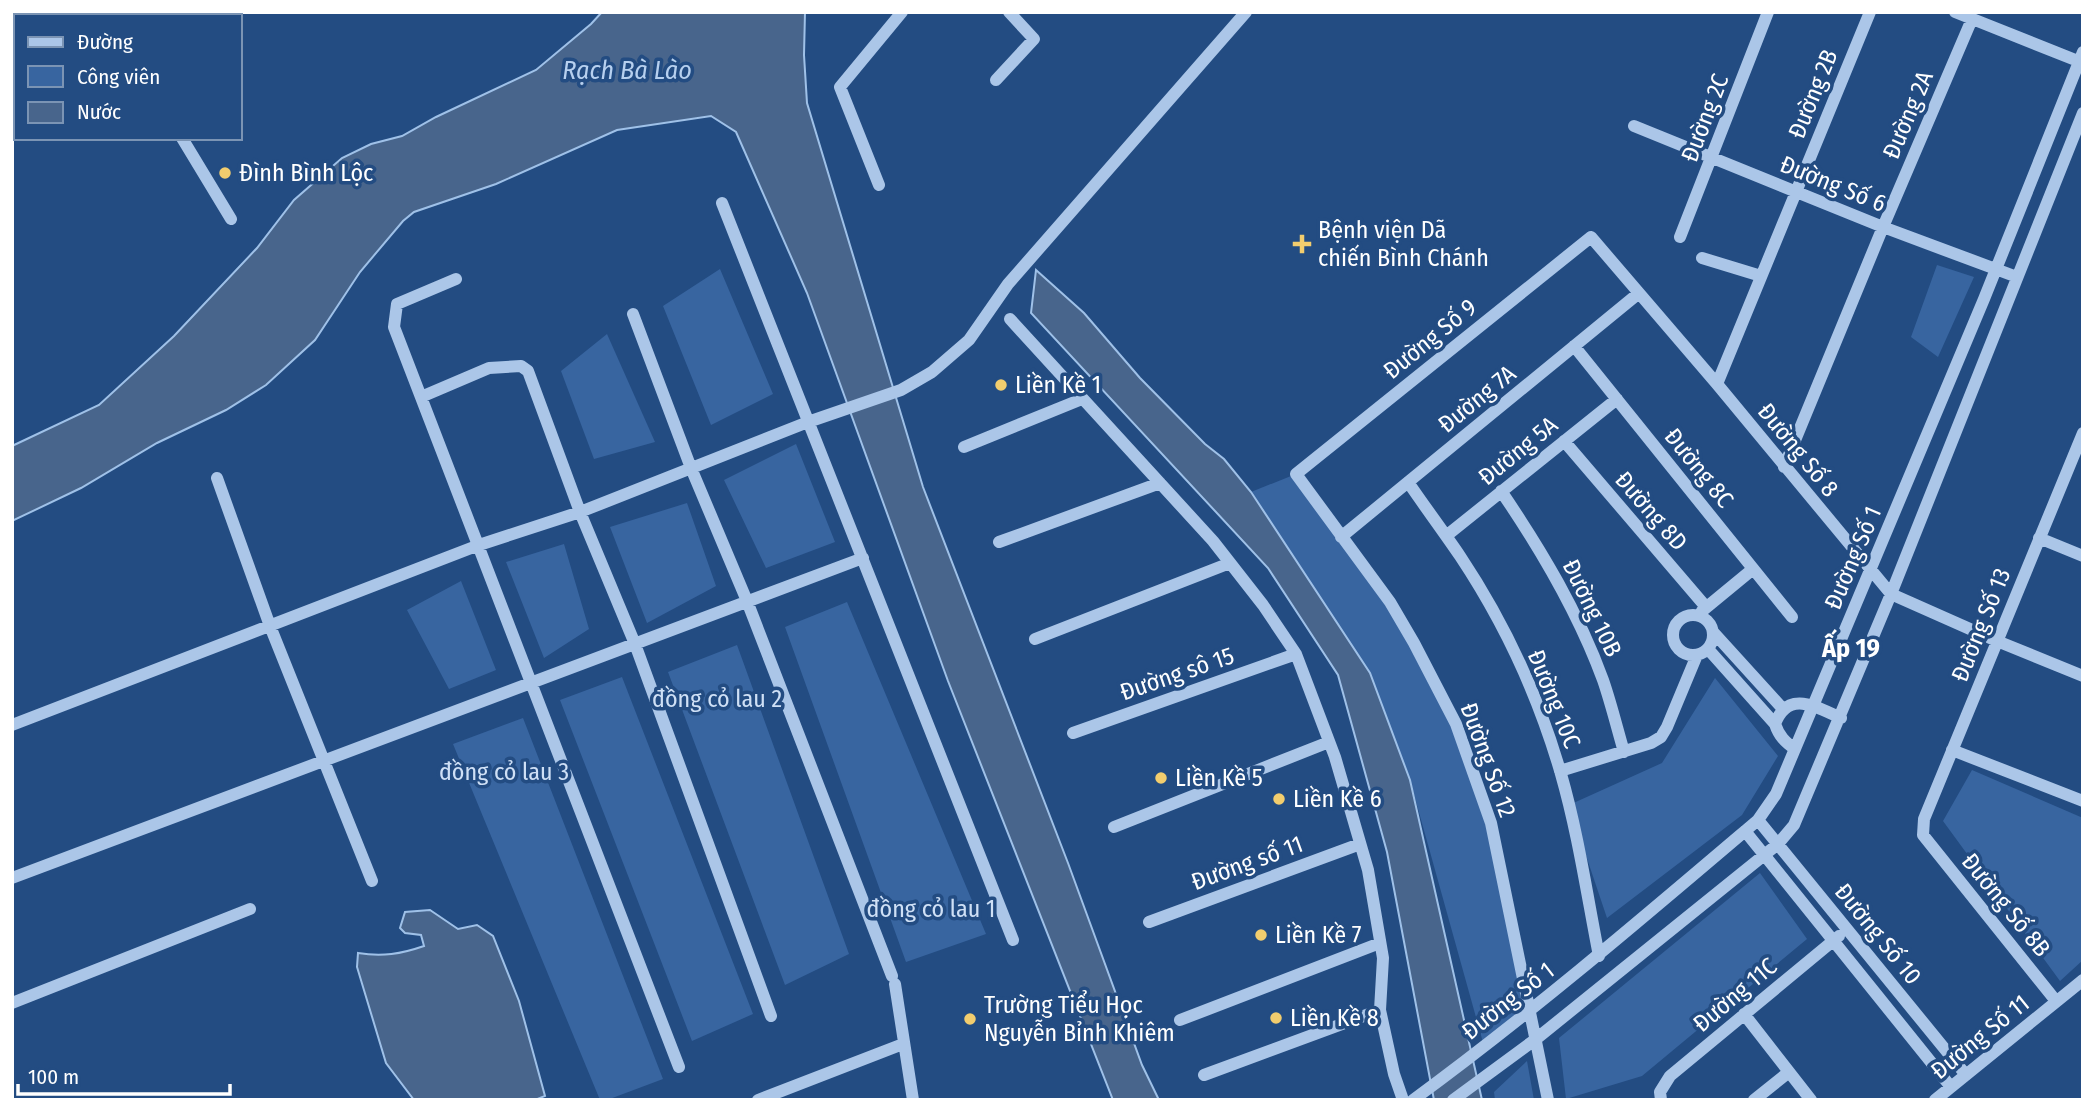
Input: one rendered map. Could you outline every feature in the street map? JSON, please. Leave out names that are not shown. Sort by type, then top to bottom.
[{"type":"street","points":[[879,185],[840,87],[902,12]]},
{"type":"street","points":[[996,80],[1034,39],[1009,12]]},
{"type":"street","points":[[12,725],[478,545],[580,512],[808,422],[901,390],[933,372],[969,340],[1008,284],[1246,12]]},
{"type":"street","name":"Đường 2C","points":[[1680,237],[1768,12]]},
{"type":"street","name":"Đường 2B","points":[[1717,384],[1870,12]]},
{"type":"street","points":[[1955,12],[2081,59]]},
{"type":"street","name":"Đường 2A","points":[[1784,467],[1972,19]]},
{"type":"street","name":"Đường Số 1","points":[[1416,1098],[1599,956],[1758,820],[1776,794],[2081,59]]},
{"type":"street","name":"Đường Số 1","points":[[1452,1100],[1536,1039],[1763,856],[1794,825],[1841,718],[2083,113]]},
{"type":"street","name":"Đường Số 6","points":[[1634,126],[1883,227],[2017,277]]},
{"type":"street","points":[[183,140],[231,219]]},
{"type":"street","points":[[722,204],[1013,940]]},
{"type":"street","name":"Đường Số 8","points":[[1591,237],[1891,594],[2083,676]]},
{"type":"street","name":"Đường Số 9","points":[[1296,474],[1591,237]]},
{"type":"street","points":[[1702,258],[1761,276]]},
{"type":"street","points":[[456,279],[397,304],[394,327],[679,1067]]},
{"type":"street","name":"Đường 7A","points":[[1341,537],[1639,293]]},
{"type":"street","points":[[633,314],[691,468],[747,601],[894,980],[912,1100]]},
{"type":"street","points":[[1010,319],[1230,563],[1296,654],[1329,742],[1368,870],[1383,958],[1380,1010],[1394,1074],[1404,1100]]},
{"type":"street","name":"Đường 8C","points":[[1574,346],[1792,617]]},
{"type":"street","points":[[422,397],[489,368],[521,366],[528,371],[580,512],[635,644],[771,1016]]},
{"type":"street","points":[[964,447],[1082,399]]},
{"type":"street","name":"Đường 5A","points":[[1446,536],[1617,399]]},
{"type":"street","name":"Đường Số 13","points":[[1923,835],[1924,819],[2082,438]]},
{"type":"street","name":"Đường 8D","points":[[1564,441],[1702,611]]},
{"type":"street","name":"Đường Số 12","points":[[1296,474],[1390,602],[1456,724],[1491,823],[1548,1100]]},
{"type":"street","points":[[217,478],[270,626],[372,881]]},
{"type":"street","name":"Đường 10C","points":[[1408,482],[1493,610],[1530,687],[1560,771],[1580,855],[1599,956]]},
{"type":"street","points":[[999,542],[1160,483]]},
{"type":"street","name":"Đường 10B","points":[[1501,491],[1536,542],[1572,608],[1603,680],[1624,752]]},
{"type":"street","points":[[2039,538],[2083,556]]},
{"type":"street","points":[[12,878],[863,558]]},
{"type":"street","points":[[1035,639],[1230,563]]},
{"type":"street","points":[[1753,569],[1702,611],[1683,617],[1673,635],[1674,642],[1683,653],[1703,652],[1775,724],[1781,737],[1795,749]]},
{"type":"street","points":[[1702,611],[1714,633],[1783,709]]},
{"type":"street","points":[[1560,771],[1624,752],[1661,737],[1714,633]]},
{"type":"street","name":"Đường sô 15","points":[[1073,733],[1296,654]]},
{"type":"street","points":[[1775,724],[1783,709],[1797,703],[1814,706],[1841,718]]},
{"type":"street","points":[[1114,827],[1329,742]]},
{"type":"street","points":[[1952,750],[2083,801]]},
{"type":"street","name":"Đường Số 10","points":[[1758,820],[1966,1075]]},
{"type":"street","name":"Đường Số 10","points":[[1745,831],[1951,1087]]},
{"type":"street","name":"Đường Số 8B","points":[[1923,835],[2056,1001]]},
{"type":"street","name":"Đường số 11","points":[[1149,922],[1360,844]]},
{"type":"street","points":[[12,1003],[250,909]]},
{"type":"street","name":"Đường 11C","points":[[1661,1100],[1660,1092],[1670,1076],[1848,930]]},
{"type":"street","points":[[1180,1020],[1380,943]]},
{"type":"street","name":"Đường Số 11","points":[[1935,1100],[2083,980]]},
{"type":"street","points":[[1204,1075],[1380,1010]]},
{"type":"street","points":[[1744,1014],[1811,1100]]},
{"type":"street","points":[[758,1100],[904,1044]]},
{"type":"street","points":[[1754,1100],[1789,1072]]},
{"type":"green space","points":[[1937,265],[1974,277],[1938,357],[1911,337]]},
{"type":"green space","points":[[720,269],[773,394],[711,425],[663,306]]},
{"type":"green space","points":[[607,334],[655,442],[594,459],[561,371]]},
{"type":"green space","points":[[796,444],[835,542],[766,568],[724,480]]},
{"type":"green space","points":[[1296,474],[1390,602],[1456,724],[1491,823],[1530,1012],[1484,1046],[1410,780],[1370,673],[1251,492]]},
{"type":"green space","points":[[687,503],[716,586],[647,623],[610,527]]},
{"type":"green space","points":[[564,544],[589,629],[544,658],[506,562]]},
{"type":"green space","points":[[461,581],[496,670],[449,689],[407,610]]},
{"type":"green space","name":"đồng cỏ lau 1","points":[[847,602],[986,934],[906,962],[785,627]]},
{"type":"green space","name":"đồng cỏ lau 2","points":[[737,645],[849,954],[785,985],[668,672]]},
{"type":"green space","name":"đồng cỏ lau 3","points":[[622,677],[753,1014],[692,1041],[560,700]]},
{"type":"green space","points":[[1715,678],[1778,756],[1742,815],[1607,918],[1569,805],[1662,763]]},
{"type":"green space","name":"đồng cỏ lau 3","points":[[523,718],[663,1079],[607,1100],[600,1100],[453,744]]},
{"type":"green space","points":[[1972,770],[2083,818],[2083,960],[2060,981],[1943,821]]},
{"type":"green space","points":[[1760,873],[1807,939],[1642,1076],[1566,1099],[1559,1038]]},
{"type":"green space","points":[[1527,1061],[1534,1100],[1495,1100],[1494,1092]]},
{"type":"water","name":"Rạch Bà Lào","points":[[602,12],[805,12],[807,103],[923,487],[1068,863],[1142,1065],[1159,1100],[1113,1100],[948,681],[807,293],[736,132],[711,116],[617,130],[496,184],[414,212],[403,221],[360,272],[315,340],[266,385],[226,410],[157,443],[81,488],[12,521],[12,446],[99,405],[174,336],[257,248],[294,200],[342,158],[371,144],[402,136],[536,70]]},
{"type":"water","points":[[1036,270],[1084,313],[1140,378],[1205,444],[1224,459],[1251,492],[1370,673],[1410,780],[1482,1100],[1434,1100],[1387,852],[1338,675],[1268,568],[1031,313]]},
{"type":"water","points":[[430,910],[458,929],[477,925],[493,936],[519,1001],[545,1096],[535,1100],[414,1100],[386,1063],[357,967],[358,953],[391,954],[424,946],[421,935],[405,933],[400,928],[405,912]]},
{"type":"place","name":"Đình Bình Lộc","points":[[225,173]]},
{"type":"place","name":"Bệnh viện Dã chiến Bình Chánh","points":[[1302,244]]},
{"type":"place","name":"Liền Kề 1","points":[[1001,385]]},
{"type":"place","name":"Liền Kề 5","points":[[1161,778]]},
{"type":"place","name":"Liền Kề 6","points":[[1279,799]]},
{"type":"place","name":"Liền Kề 7","points":[[1261,935]]},
{"type":"place","name":"Liền Kề 8","points":[[1276,1018]]},
{"type":"place","name":"Trường Tiểu Học Nguyễn Bỉnh Khiêm","points":[[970,1019]]},
{"type":"district","name":"Ấp 19","points":[[1851,648]]}]
